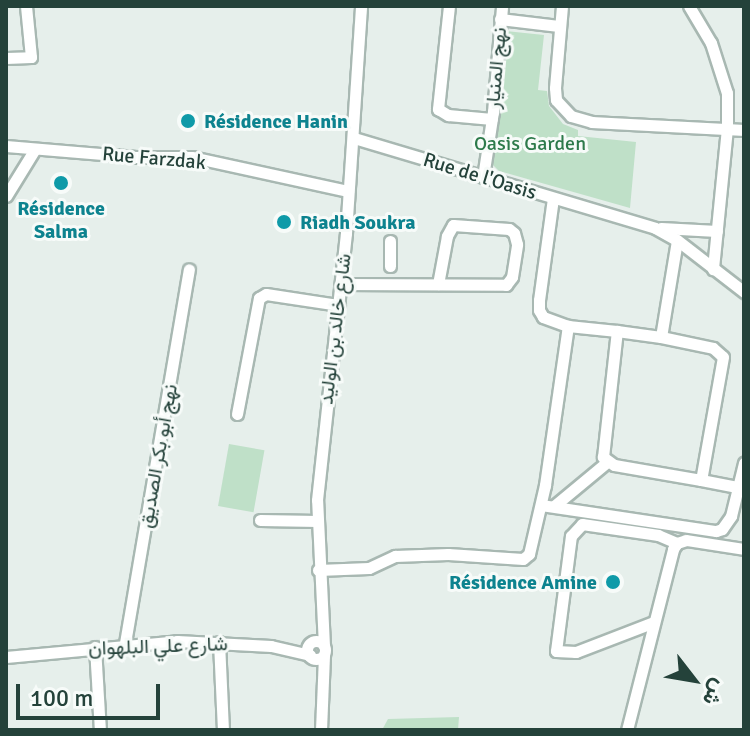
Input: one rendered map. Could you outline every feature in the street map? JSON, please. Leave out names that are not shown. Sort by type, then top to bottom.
[{"type":"street","points":[[6,58],[31,57],[26,6]]},
{"type":"street","name":"شارع خالد بن الوليد","points":[[321,730],[318,521],[321,452],[341,284],[354,138],[361,6]]},
{"type":"street","points":[[449,6],[438,109],[448,115],[492,119]]},
{"type":"street","points":[[562,6],[556,100],[571,116],[580,121],[744,130]]},
{"type":"street","points":[[689,6],[711,43],[727,93],[727,128],[713,269]]},
{"type":"street","points":[[501,12],[559,26]]},
{"type":"street","name":"نهج المنيار","points":[[483,177],[492,119],[501,12]]},
{"type":"street","name":"Rue de l'Oasis","points":[[354,138],[655,228]]},
{"type":"street","name":"Rue Farzdak","points":[[6,146],[136,157],[192,157],[348,191]]},
{"type":"street","points":[[6,196],[35,149]]},
{"type":"street","points":[[553,198],[539,310],[551,321],[568,326],[661,337],[713,348],[723,357],[701,480]]},
{"type":"street","points":[[341,284],[506,285],[512,277],[517,244],[514,233],[509,229],[453,225],[447,236],[438,284]]},
{"type":"street","points":[[655,228],[717,231]]},
{"type":"street","points":[[655,228],[677,240],[744,292]]},
{"type":"street","points":[[661,337],[677,240]]},
{"type":"street","points":[[390,241],[390,266]]},
{"type":"street","name":"نهج أبو بكر الصديق","points":[[125,643],[189,269]]},
{"type":"street","points":[[237,414],[259,298],[266,294],[339,305]]},
{"type":"street","points":[[318,570],[369,568],[395,556],[448,554],[523,559],[529,554],[548,505],[568,326]]},
{"type":"street","points":[[617,331],[601,453],[607,462],[738,487]]},
{"type":"street","points":[[548,505],[607,462]]},
{"type":"street","points":[[548,505],[716,531],[727,523],[744,463]]},
{"type":"street","points":[[260,520],[318,521]]},
{"type":"street","points":[[654,622],[576,652],[556,651],[571,536],[582,524],[658,535],[677,543],[700,540],[744,549]]},
{"type":"street","points":[[627,730],[668,562],[677,543]]},
{"type":"street","points":[[219,642],[223,730]]},
{"type":"street","name":"شارع علي البلهوان","points":[[6,657],[125,643],[219,642],[271,646],[310,656]]},
{"type":"street","points":[[271,646],[318,646]]},
{"type":"street","points":[[310,656],[308,647],[318,646]]},
{"type":"street","points":[[95,647],[100,730]]},
{"type":"street","name":"شارع خالد بن الوليد","points":[[310,656],[321,699]]},
{"type":"green space","name":"Oasis Garden","points":[[505,31],[544,35],[538,90],[547,91],[549,106],[563,124],[578,130],[578,136],[636,142],[630,208],[499,171],[492,164]]},
{"type":"green space","points":[[229,444],[264,450],[254,512],[218,506]]},
{"type":"green space","points":[[459,717],[458,730],[382,730],[388,719]]},
{"type":"place","name":"Résidence Hanin","points":[[188,121]]},
{"type":"place","name":"Résidence Salma","points":[[61,183]]},
{"type":"place","name":"Riadh Soukra","points":[[284,222]]},
{"type":"place","name":"Résidence Amine","points":[[613,582]]}]
